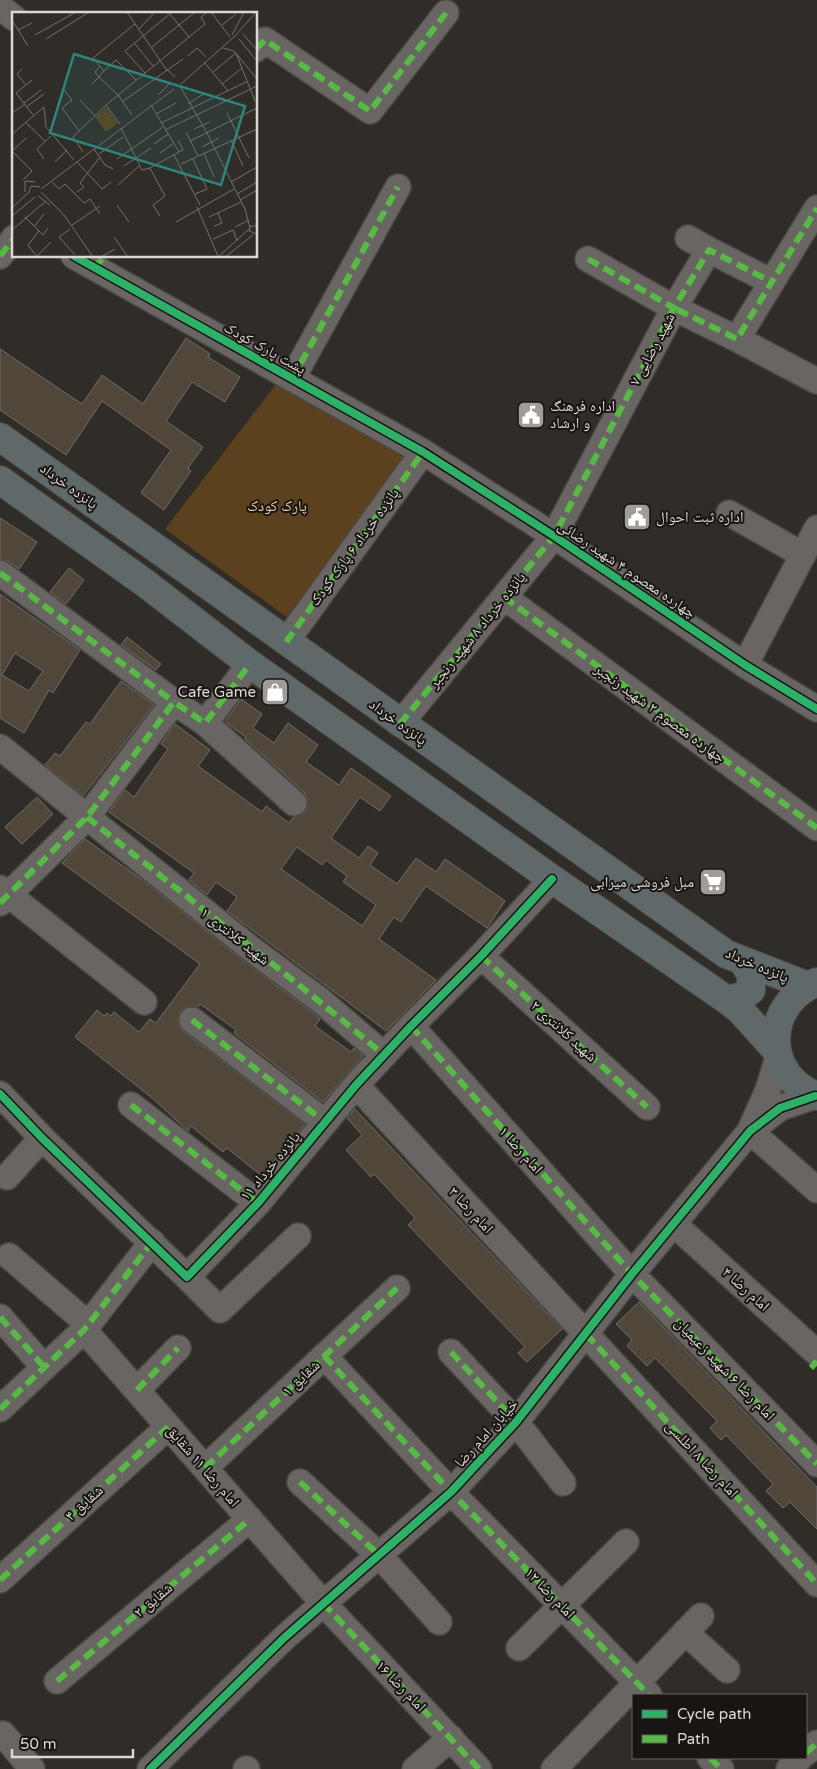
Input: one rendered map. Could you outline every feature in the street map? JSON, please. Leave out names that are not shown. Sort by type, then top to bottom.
[{"type":"main road","name":"پانزده خرداد","points":[[0,437],[400,724],[726,954],[812,984]]},
{"type":"main road","points":[[0,480],[144,583],[250,664],[552,879],[727,1000],[740,1010],[778,1054]]},
{"type":"main road","points":[[727,1000],[743,996],[751,990],[751,975],[743,961]]},
{"type":"main road","points":[[812,984],[791,998],[780,1016],[775,1036],[778,1054],[786,1074],[799,1087],[816,1096]]},
{"type":"street","points":[[0,7],[12,16]]},
{"type":"street","points":[[258,47],[265,40],[370,111],[446,13]]},
{"type":"street","points":[[292,378],[398,187]]},
{"type":"street","points":[[737,339],[817,208]]},
{"type":"street","points":[[0,256],[12,241]]},
{"type":"street","points":[[588,259],[674,308],[699,244],[772,282]]},
{"type":"street","name":"پشت پارک کودک","points":[[91,260],[292,378],[423,452]]},
{"type":"street","name":"شهید رضایی ۷","points":[[554,536],[674,308],[817,381]]},
{"type":"street","name":"چهارده معصوم ۴ شهید رضائی","points":[[423,452],[554,536],[745,665],[817,709]]},
{"type":"street","name":"پانزده خرداد ۶ پارک کودک","points":[[286,642],[423,452]]},
{"type":"street","points":[[729,513],[803,555]]},
{"type":"street","points":[[745,665],[817,528]]},
{"type":"street","name":"پانزده خرداد ۸ شهید رنجبر","points":[[400,724],[554,536]]},
{"type":"street","points":[[0,573],[205,723],[294,803]]},
{"type":"street","name":"چهارده معصوم ۲ شهید رنجبر","points":[[504,597],[817,828]]},
{"type":"street","points":[[205,723],[250,664]]},
{"type":"street","points":[[144,1002],[3,896],[87,817],[174,702]]},
{"type":"street","name":"شهید کلانتری ۱","points":[[0,747],[250,948],[320,1000],[384,1055]]},
{"type":"street","name":"پانزده خرداد ۱۱","points":[[187,1277],[258,1203],[356,1085],[411,1026],[481,956],[552,879]]},
{"type":"street","name":"شهید کلانتری ۲","points":[[481,956],[647,1107]]},
{"type":"street","points":[[192,1020],[325,1122]]},
{"type":"street","name":"امام رضا ۱","points":[[411,1026],[632,1274]]},
{"type":"street","points":[[778,1054],[768,1090],[750,1131],[817,1190]]},
{"type":"street","name":"امام رضا ۳","points":[[356,1085],[586,1334]]},
{"type":"street","points":[[0,1094],[42,1138],[152,1242],[220,1310],[298,1236]]},
{"type":"street","name":"خیابان امام رضا","points":[[153,1768],[323,1603],[451,1492],[516,1422],[632,1274],[675,1225],[750,1131],[780,1108],[816,1096]]},
{"type":"street","points":[[131,1105],[258,1203]]},
{"type":"street","points":[[7,1177],[42,1138]]},
{"type":"street","name":"امام رضا ۴","points":[[675,1225],[815,1361]]},
{"type":"street","points":[[0,1408],[86,1327],[152,1242]]},
{"type":"street","name":"امام رضا ۱۱ شقایق","points":[[9,1256],[86,1327],[168,1427],[323,1603]]},
{"type":"street","name":"امام رضا ۶ شهید زعیمیان","points":[[632,1274],[817,1464]]},
{"type":"street","name":"شقایق ۱","points":[[205,1468],[397,1288]]},
{"type":"street","points":[[0,1317],[44,1368]]},
{"type":"street","name":"امام رضا ۸ اطلسی","points":[[586,1334],[817,1584]]},
{"type":"street","points":[[137,1390],[178,1348]]},
{"type":"street","points":[[451,1352],[516,1422],[564,1483]]},
{"type":"street","name":"امام رضا ۱۲","points":[[324,1356],[451,1492],[643,1689]]},
{"type":"street","name":"شقایق ۴","points":[[0,1580],[168,1427]]},
{"type":"street","points":[[300,1482],[378,1555],[439,1622]]},
{"type":"street","name":"شقایق ۲","points":[[57,1681],[250,1520]]},
{"type":"street","points":[[519,1648],[563,1607],[626,1542]]},
{"type":"street","name":"امام رضا ۱۶","points":[[323,1603],[479,1769]]},
{"type":"street","points":[[643,1689],[693,1624],[727,1670]]},
{"type":"street","points":[[554,1769],[632,1699]]},
{"type":"street","points":[[3,1734],[32,1769]]},
{"type":"street","points":[[415,1769],[451,1738]]},
{"type":"street","points":[[807,1752],[817,1743]]},
{"type":"street","points":[[711,1759],[721,1769]]},
{"type":"street","points":[[789,1769],[799,1759]]},
{"type":"green space","name":"پارک کودک","points":[[280,379],[409,456],[287,617],[165,529]]},
{"type":"building","points":[[186,338],[210,354],[208,357],[240,377],[225,402],[192,382],[166,421],[203,447],[188,468],[191,471],[164,510],[141,493],[171,450],[102,401],[66,455],[0,410],[0,349],[82,404],[102,375],[143,404]]},
{"type":"building","points":[[0,518],[37,542],[19,569],[8,561],[0,559]]},
{"type":"building","points":[[69,568],[84,580],[66,604],[50,592]]},
{"type":"building","points":[[0,594],[80,650],[53,693],[49,690],[24,733],[0,718]],"holes":[[[15,653],[43,671],[29,691],[2,675]]]},
{"type":"building","points":[[127,637],[161,664],[156,670],[121,645]]},
{"type":"building","points":[[121,681],[154,705],[83,796],[45,765],[55,753],[60,756],[86,722],[90,724]]},
{"type":"building","points":[[241,699],[262,714],[253,728],[274,743],[288,723],[318,745],[306,762],[339,785],[351,768],[391,796],[380,811],[360,797],[331,838],[359,858],[368,846],[378,853],[370,865],[397,884],[416,858],[436,872],[445,859],[505,901],[487,928],[426,886],[401,922],[394,917],[379,939],[436,980],[386,1031],[227,911],[237,897],[216,882],[207,895],[189,880],[194,873],[109,812],[125,790],[134,797],[168,749],[161,744],[175,724],[210,750],[198,766],[262,812],[266,806],[289,823],[294,817],[304,813],[308,805],[304,792],[245,739],[246,737],[225,722]],"holes":[[[297,847],[322,865],[326,860],[347,876],[343,882],[376,905],[362,926],[281,869]]]},
{"type":"building","points":[[37,797],[53,814],[22,844],[5,827]]},
{"type":"building","points":[[85,839],[148,884],[241,959],[311,1011],[320,1019],[315,1026],[351,1052],[354,1048],[363,1056],[323,1102],[234,1033],[236,1030],[200,1004],[198,1007],[187,1007],[181,1011],[178,1019],[179,1026],[183,1031],[305,1124],[262,1176],[227,1148],[223,1152],[191,1126],[188,1131],[151,1097],[75,1037],[97,1010],[104,1016],[107,1013],[111,1016],[114,1012],[139,1032],[150,1019],[156,1023],[200,964],[62,863]]},
{"type":"building","points":[[355,1109],[562,1329],[527,1362],[518,1353],[525,1347],[408,1225],[415,1218],[374,1174],[371,1177],[346,1150],[362,1135],[347,1118]]},
{"type":"building","points":[[639,1302],[817,1487],[817,1529],[790,1502],[783,1508],[766,1491],[773,1484],[726,1435],[721,1440],[710,1428],[717,1421],[655,1358],[647,1366],[627,1346],[632,1340],[616,1324]]},
{"type":"marked path","points":[[258,47],[265,40],[370,111],[446,13]]},
{"type":"marked path","points":[[292,379],[398,187]]},
{"type":"marked path","points":[[400,724],[554,536],[674,308],[737,339],[817,208]]},
{"type":"marked path","points":[[0,256],[12,241]]},
{"type":"marked path","points":[[588,259],[674,308],[709,250],[772,282]]},
{"type":"marked path","points":[[94,268],[103,258]]},
{"type":"marked path","points":[[286,642],[423,452],[418,450]]},
{"type":"marked path","points":[[0,573],[174,702]]},
{"type":"marked path","points":[[504,597],[817,828]]},
{"type":"marked path","points":[[0,903],[87,817],[174,702],[205,723],[250,664]]},
{"type":"marked path","points":[[87,817],[311,994],[384,1055]]},
{"type":"marked path","points":[[481,956],[647,1107]]},
{"type":"marked path","points":[[192,1020],[325,1122]]},
{"type":"marked path","points":[[411,1026],[632,1274],[817,1464]]},
{"type":"marked path","points":[[131,1105],[258,1203]]},
{"type":"marked path","points":[[0,1409],[84,1330],[152,1242]]},
{"type":"marked path","points":[[205,1468],[397,1288]]},
{"type":"marked path","points":[[0,1317],[44,1367]]},
{"type":"marked path","points":[[586,1334],[817,1584]]},
{"type":"marked path","points":[[137,1390],[178,1348]]},
{"type":"marked path","points":[[451,1352],[516,1422]]},
{"type":"marked path","points":[[324,1356],[451,1492],[648,1694]]},
{"type":"marked path","points":[[811,1368],[817,1361]]},
{"type":"marked path","points":[[0,1580],[168,1427]]},
{"type":"marked path","points":[[300,1482],[379,1555]]},
{"type":"marked path","points":[[57,1681],[250,1519]]},
{"type":"marked path","points":[[323,1603],[479,1769]]},
{"type":"marked path","points":[[807,1752],[817,1743]]},
{"type":"marked path","points":[[711,1759],[721,1769]]},
{"type":"cycle path","points":[[78,258],[423,452],[554,536],[745,665],[817,709]]},
{"type":"cycle path","points":[[0,1094],[42,1138],[187,1277],[258,1203],[356,1085],[411,1026],[481,956],[552,879]]},
{"type":"cycle path","points":[[150,1769],[284,1638],[451,1492],[516,1422],[632,1274],[750,1131],[780,1108],[815,1096]]},
{"type":"place","name":"اداره فرهنگ و ارشاد","points":[[531,415]]},
{"type":"place","name":"اداره ثبت احوال","points":[[637,517]]},
{"type":"place","name":"Cafe Game","points":[[275,692]]},
{"type":"place","name":"مبل فروشی میرابی","points":[[713,882]]}]
